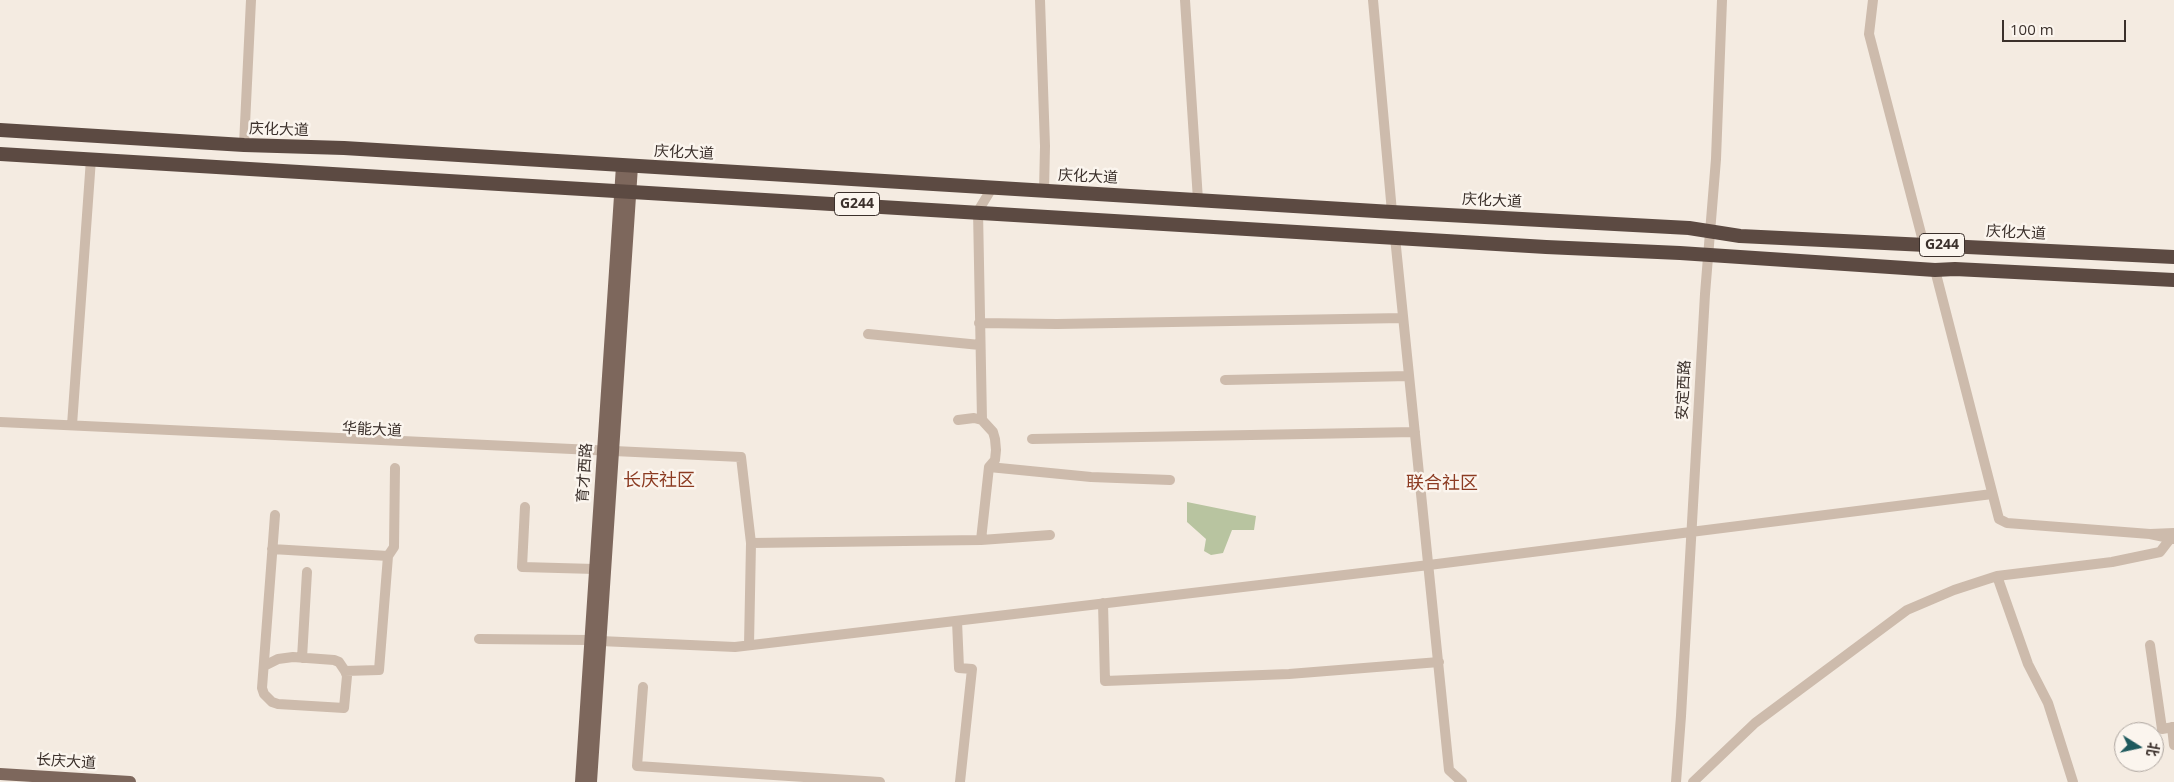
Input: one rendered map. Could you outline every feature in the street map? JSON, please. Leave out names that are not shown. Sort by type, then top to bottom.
[{"type":"highway","name":"庆化大道","points":[[0,130],[244,145],[344,148],[1392,212],[1688,228],[1740,236],[2174,257]]},
{"type":"highway","name":"G244","points":[[0,154],[978,211],[1935,270],[1955,268],[2174,280]]},
{"type":"main road","name":"育才西路","points":[[581,782],[595,641],[627,166]]},
{"type":"main road","name":"育才西路","points":[[591,782],[595,569],[608,453]]},
{"type":"main road","name":"长庆大道","points":[[0,774],[130,782]]},
{"type":"street","points":[[244,145],[251,0]]},
{"type":"street","points":[[1040,0],[1045,146],[1044,191]]},
{"type":"street","points":[[1185,0],[1198,200]]},
{"type":"street","points":[[1373,0],[1392,212]]},
{"type":"street","name":"安定西路","points":[[1713,231],[1722,0]]},
{"type":"street","name":"安定西路","points":[[1682,782],[1711,255],[1722,159],[1728,0]]},
{"type":"street","points":[[1873,0],[1868,34],[1924,244]]},
{"type":"street","points":[[72,426],[91,159]]},
{"type":"street","points":[[981,540],[989,467],[994,460],[995,439],[993,432],[982,420],[978,211],[992,188]]},
{"type":"street","points":[[1395,237],[1430,565],[1449,770],[1462,782]]},
{"type":"street","points":[[1935,270],[1999,518],[2008,523],[2173,537]]},
{"type":"street","points":[[980,323],[1057,324],[1403,318]]},
{"type":"street","points":[[868,334],[980,345]]},
{"type":"street","points":[[1225,380],[1409,376]]},
{"type":"street","points":[[958,420],[982,420]]},
{"type":"street","name":"华能大道","points":[[0,422],[742,460],[752,543]]},
{"type":"street","name":"华能大道","points":[[0,427],[608,453]]},
{"type":"street","points":[[1032,439],[1415,432]]},
{"type":"street","points":[[989,467],[1091,477],[1170,480]]},
{"type":"street","points":[[346,671],[379,670],[388,556],[394,547],[395,468]]},
{"type":"street","points":[[480,639],[595,641],[735,647],[1695,533],[1992,494]]},
{"type":"street","points":[[525,507],[522,567],[595,569]]},
{"type":"street","points":[[264,666],[278,659],[302,658],[339,662],[346,671],[347,676],[344,708],[272,702],[264,694],[262,688],[275,515]]},
{"type":"street","name":"安定西路","points":[[1676,782],[1695,533]]},
{"type":"street","points":[[749,645],[752,543],[981,540],[1050,535]]},
{"type":"street","points":[[1693,782],[1755,723],[1907,610],[1954,590],[1997,576],[2112,562],[2160,552],[2173,537]]},
{"type":"street","points":[[272,549],[388,556]]},
{"type":"street","points":[[302,658],[307,572]]},
{"type":"street","points":[[1997,576],[2025,656],[2048,703],[2073,782]]},
{"type":"street","points":[[1103,604],[1105,681],[1289,674],[1439,662]]},
{"type":"street","points":[[956,621],[959,668],[972,668],[960,782]]},
{"type":"street","points":[[2150,645],[2162,729],[2173,727],[2174,745]]},
{"type":"street","points":[[644,687],[636,766],[880,782]]},
{"type":"green space","points":[[1187,502],[1256,516],[1254,530],[1232,530],[1223,553],[1211,555],[1204,551],[1206,539],[1187,522]]},
{"type":"district","name":"长庆社区","points":[[659,481]]},
{"type":"district","name":"联合社区","points":[[1442,484]]}]
